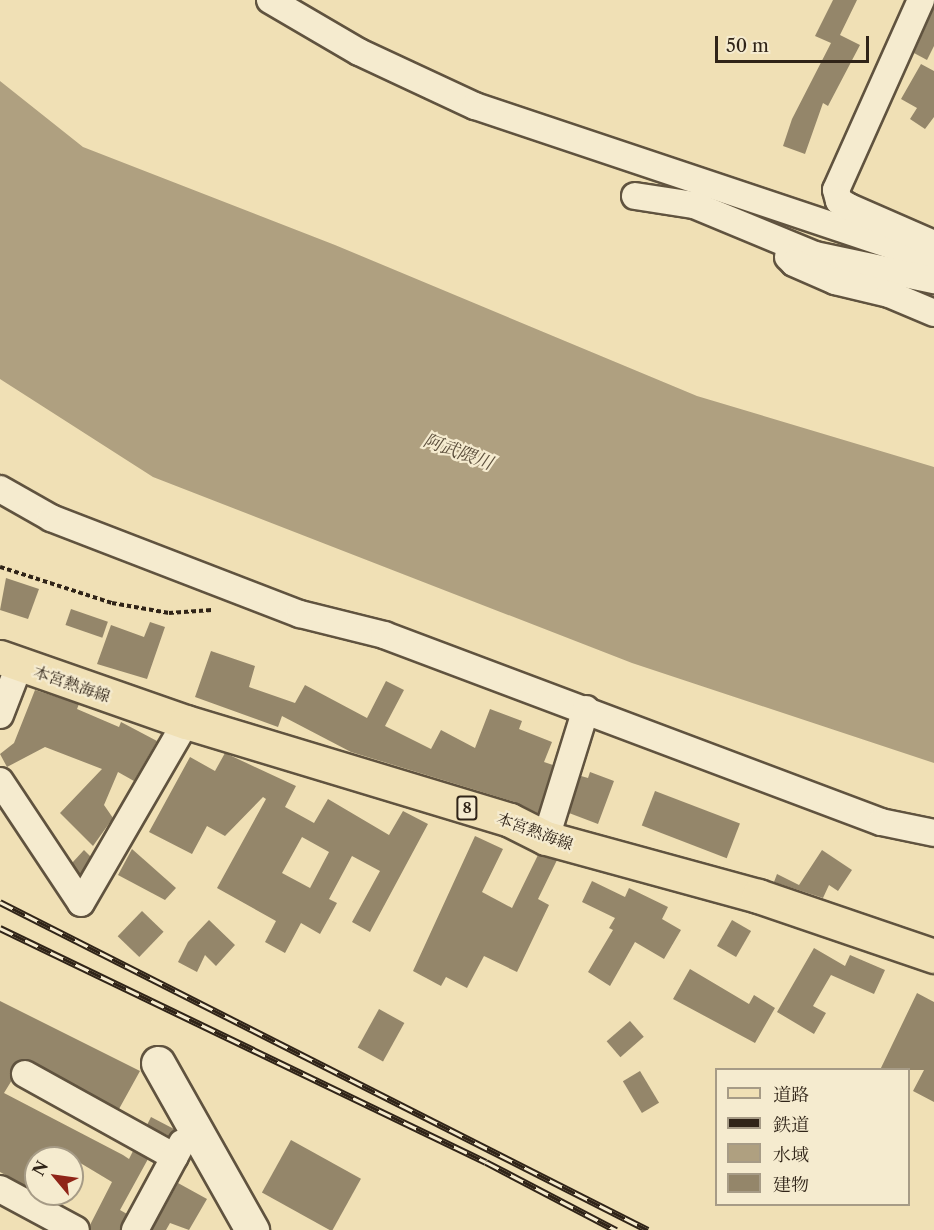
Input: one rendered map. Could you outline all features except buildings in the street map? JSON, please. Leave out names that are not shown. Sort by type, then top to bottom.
[{"type":"main road","name":"本宮熱海線","points":[[10,661],[186,722],[510,820],[546,838],[758,896],[934,956]]},
{"type":"street","points":[[270,0],[359,52],[475,106],[934,260]]},
{"type":"street","points":[[921,0],[836,190],[839,201],[849,207],[934,244]]},
{"type":"street","points":[[635,196],[694,205],[815,255],[934,280]]},
{"type":"street","points":[[779,241],[794,263],[835,281],[889,294],[934,313]]},
{"type":"street","points":[[0,489],[51,518],[300,614],[384,635],[490,678],[586,709],[881,822],[934,833]]},
{"type":"street","points":[[0,715],[10,661]]},
{"type":"street","points":[[546,838],[586,709]]},
{"type":"street","points":[[0,781],[81,903],[186,722]]},
{"type":"street","points":[[158,1063],[252,1230]]},
{"type":"street","points":[[25,1074],[175,1157]]},
{"type":"street","points":[[135,1230],[193,1124]]},
{"type":"street","points":[[0,1189],[76,1230]]},
{"type":"path","points":[[0,567],[112,603],[169,613],[212,610]]},
{"type":"water","name":"阿武隈川","points":[[0,81],[83,147],[335,245],[697,396],[934,467],[934,763],[632,663],[153,477],[0,379]]},
{"type":"railway","points":[[0,902],[648,1230]]},
{"type":"railway","points":[[0,928],[486,1162],[616,1230]]}]
